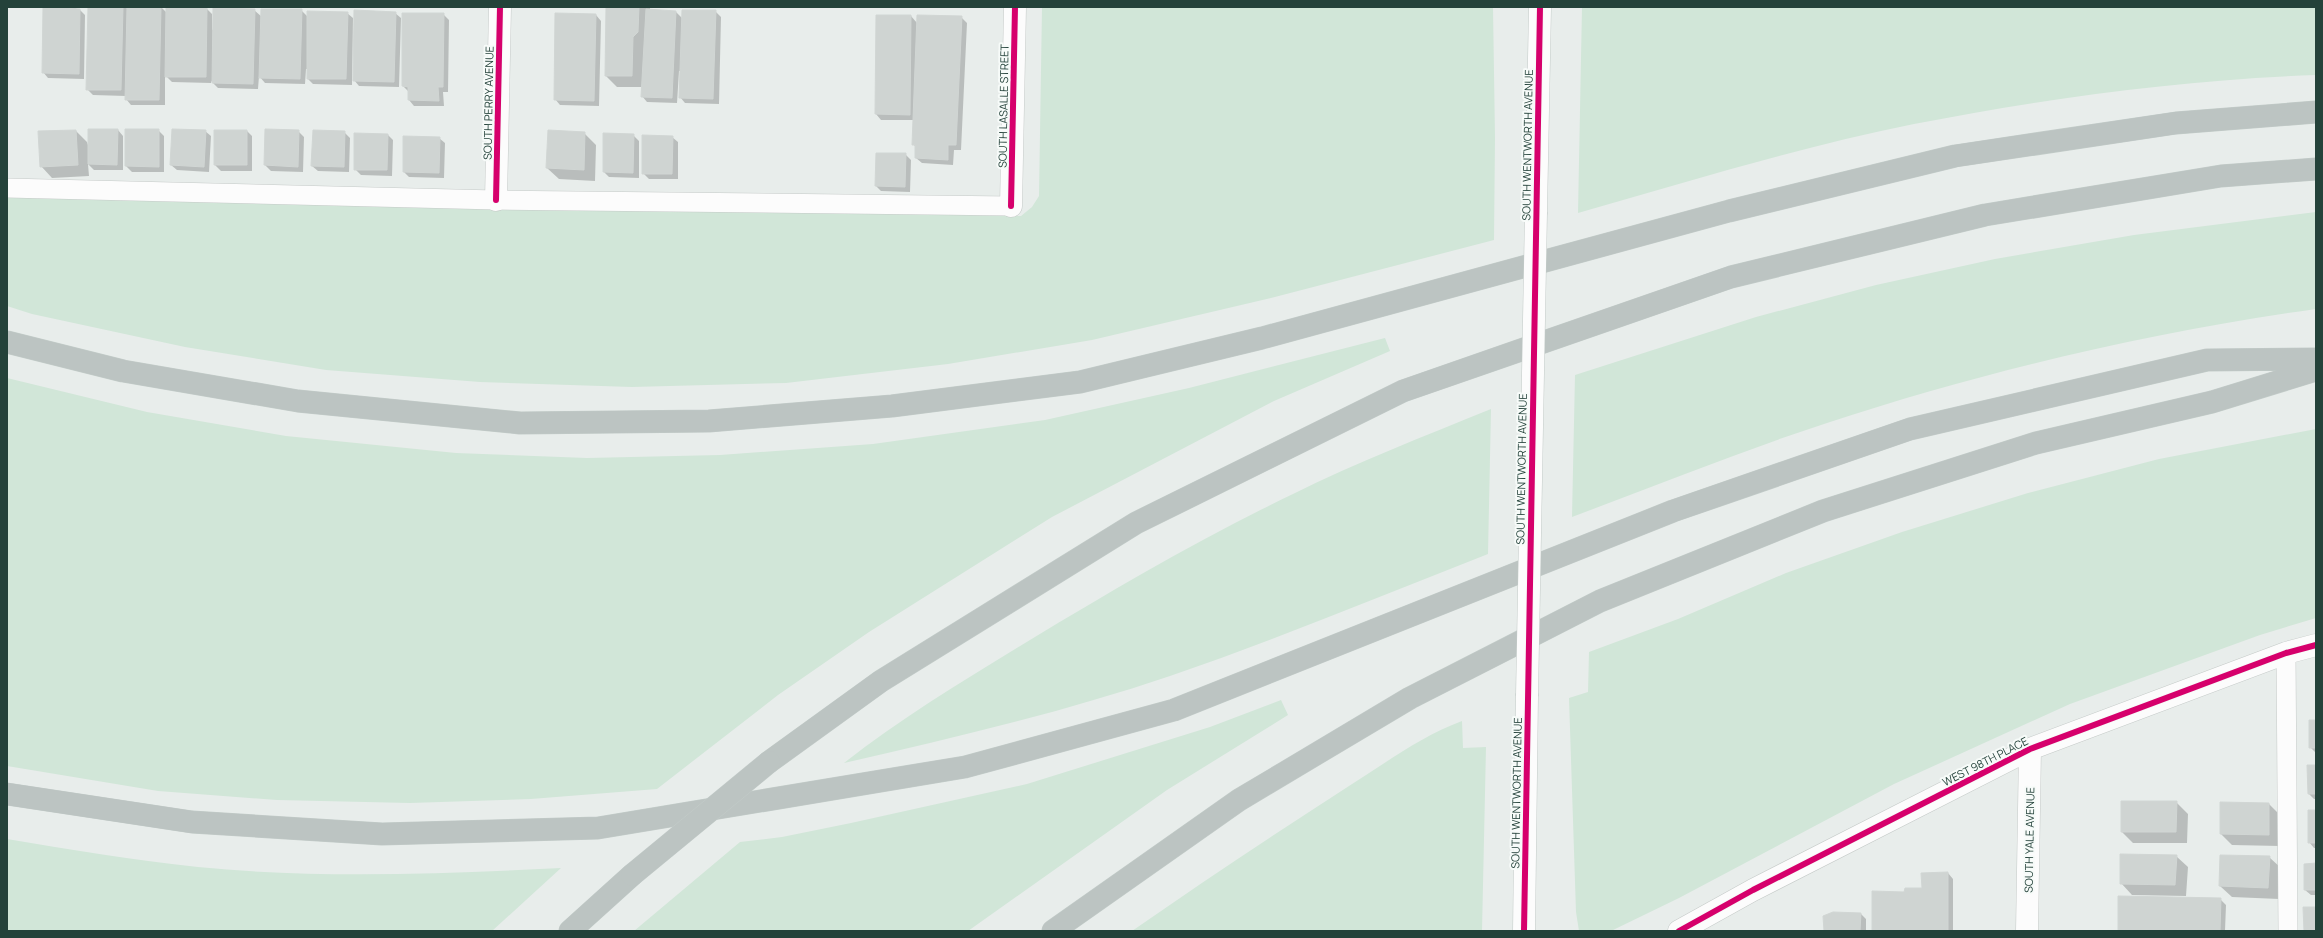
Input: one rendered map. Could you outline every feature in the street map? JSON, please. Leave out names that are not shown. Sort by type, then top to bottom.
[{"type":"highway","points":[[7,342],[123,372],[298,401],[520,423],[709,421],[892,406],[1080,382],[1262,338],[1729,211],[1955,156],[2176,123],[2316,112]]},
{"type":"highway","points":[[570,931],[632,875],[769,762],[881,681],[1136,522],[1403,391],[1731,277],[1762,269],[1985,215],[2221,176],[2316,169]]},
{"type":"highway","points":[[7,794],[192,822],[374,833],[598,828],[965,767],[1174,710],[1673,511],[1910,429],[2207,360],[2316,359]]},
{"type":"highway","points":[[1053,931],[1238,800],[1410,698],[1600,602],[1824,511],[2036,443],[2212,402],[2316,370]]},
{"type":"street","name":"SOUTH PERRY AVENUE","points":[[496,200],[500,7]]},
{"type":"street","name":"SOUTH LASALLE STREET","points":[[1011,206],[1015,7]]},
{"type":"street","name":"SOUTH WENTWORTH AVENUE","points":[[1524,931],[1540,7]]},
{"type":"street","name":"WEST 98TH PLACE","points":[[1679,931],[1753,890],[2030,749],[2286,653],[2316,645]]},
{"type":"street","name":"SOUTH YALE AVENUE","points":[[2027,931],[2030,749]]},
{"type":"lane","points":[[7,188],[496,200],[1011,206]]},
{"type":"lane","points":[[2286,653],[2288,931]]},
{"type":"green space","points":[[1042,7],[1493,7],[1495,138],[1494,240],[1271,298],[1092,340],[948,364],[786,383],[632,387],[480,382],[326,370],[185,347],[32,314],[7,306],[7,197],[1021,216],[1032,207],[1039,196]]},
{"type":"green space","points":[[1582,7],[2316,7],[2316,75],[2215,81],[2064,98],[1914,124],[1787,154],[1578,213]]},
{"type":"green space","points":[[2316,212],[2316,309],[2254,318],[2131,341],[1947,386],[1795,434],[1572,517],[1575,375],[1756,317],[1876,285],[1995,259],[2134,235]]},
{"type":"green space","points":[[1385,338],[1390,351],[1274,401],[1052,517],[869,632],[778,695],[657,789],[531,799],[410,803],[277,800],[158,791],[7,766],[7,378],[147,412],[286,436],[456,453],[587,458],[720,455],[873,444],[1045,420],[1189,388]]},
{"type":"green space","points":[[1491,409],[1488,554],[1250,647],[1130,689],[1008,724],[844,763],[912,714],[959,684],[1095,601],[1193,545],[1259,510],[1317,482]]},
{"type":"green space","points":[[2316,429],[2316,618],[2260,635],[2070,704],[1894,784],[1679,898],[1611,931],[1579,931],[1576,912],[1569,698],[1588,692],[1589,652],[1678,619],[1786,573],[1902,532],[2028,493],[2159,459]]},
{"type":"green space","points":[[1281,700],[1288,715],[1167,790],[968,931],[634,931],[740,842],[782,837],[1027,784],[1210,727]]},
{"type":"green space","points":[[1462,721],[1463,748],[1486,747],[1482,931],[1132,931],[1267,839],[1404,750],[1432,734]]},
{"type":"green space","points":[[7,839],[150,861],[243,871],[380,874],[561,868],[492,931],[7,931]]},
{"type":"building","points":[[43,7],[80,9],[79,74],[42,73]]},
{"type":"building","points":[[88,7],[123,7],[121,90],[86,90]]},
{"type":"building","points":[[127,7],[161,7],[159,100],[125,100]]},
{"type":"building","points":[[166,7],[207,8],[206,77],[165,77]]},
{"type":"building","points":[[606,7],[639,7],[638,32],[633,37],[632,76],[605,76]]},
{"type":"building","points":[[213,8],[255,9],[253,84],[212,83]]},
{"type":"building","points":[[261,9],[302,9],[300,79],[259,78]]},
{"type":"building","points":[[646,9],[676,11],[672,98],[641,97]]},
{"type":"building","points":[[354,10],[396,12],[394,82],[353,81]]},
{"type":"building","points":[[682,10],[716,10],[713,99],[679,98]]},
{"type":"building","points":[[307,11],[348,12],[346,79],[307,79]]},
{"type":"building","points":[[402,13],[444,13],[443,87],[438,87],[439,101],[408,100],[408,87],[402,86]]},
{"type":"building","points":[[555,13],[596,14],[594,101],[554,100]]},
{"type":"building","points":[[876,15],[911,15],[910,115],[875,114]]},
{"type":"building","points":[[917,15],[962,16],[956,145],[948,145],[948,160],[915,158],[915,145],[912,145]]},
{"type":"building","points":[[88,129],[118,129],[117,165],[88,164]]},
{"type":"building","points":[[125,129],[159,129],[159,167],[125,166]]},
{"type":"building","points":[[172,129],[206,130],[204,167],[170,165]]},
{"type":"building","points":[[265,129],[299,130],[298,167],[264,165]]},
{"type":"building","points":[[76,130],[78,165],[40,167],[38,131]]},
{"type":"building","points":[[214,130],[247,130],[247,165],[214,165]]},
{"type":"building","points":[[313,130],[345,131],[344,167],[311,166]]},
{"type":"building","points":[[548,130],[585,132],[584,170],[546,168]]},
{"type":"building","points":[[354,133],[388,134],[387,170],[354,170]]},
{"type":"building","points":[[603,133],[634,134],[633,173],[603,172]]},
{"type":"building","points":[[642,135],[673,136],[672,174],[642,174]]},
{"type":"building","points":[[403,136],[440,137],[439,173],[403,172]]},
{"type":"building","points":[[876,153],[906,153],[905,187],[875,186]]},
{"type":"building","points":[[2309,720],[2316,720],[2316,748],[2309,748]]},
{"type":"building","points":[[2307,765],[2316,765],[2316,794],[2308,794]]},
{"type":"building","points":[[2121,801],[2177,801],[2176,832],[2121,832]]},
{"type":"building","points":[[2220,802],[2269,803],[2269,835],[2220,834]]},
{"type":"building","points":[[2308,810],[2316,810],[2316,843],[2308,843]]},
{"type":"building","points":[[2120,854],[2177,855],[2175,885],[2120,884]]},
{"type":"building","points":[[2220,855],[2270,856],[2268,888],[2219,886]]},
{"type":"building","points":[[2316,863],[2316,890],[2304,890],[2304,864]]},
{"type":"building","points":[[1948,872],[1948,931],[1872,931],[1872,891],[1904,892],[1905,888],[1922,888],[1921,873]]},
{"type":"building","points":[[2118,896],[2221,898],[2220,931],[2118,931]]},
{"type":"building","points":[[2303,907],[2316,907],[2316,931],[2304,931]]},
{"type":"building","points":[[1833,912],[1861,913],[1860,931],[1824,931],[1823,916]]},
{"type":"cycle path","points":[[496,200],[500,7]]},
{"type":"cycle path","points":[[1011,206],[1015,7]]},
{"type":"cycle path","points":[[1524,931],[1540,7]]},
{"type":"cycle path","points":[[1679,931],[1753,890],[2030,749],[2286,653],[2316,645]]}]
